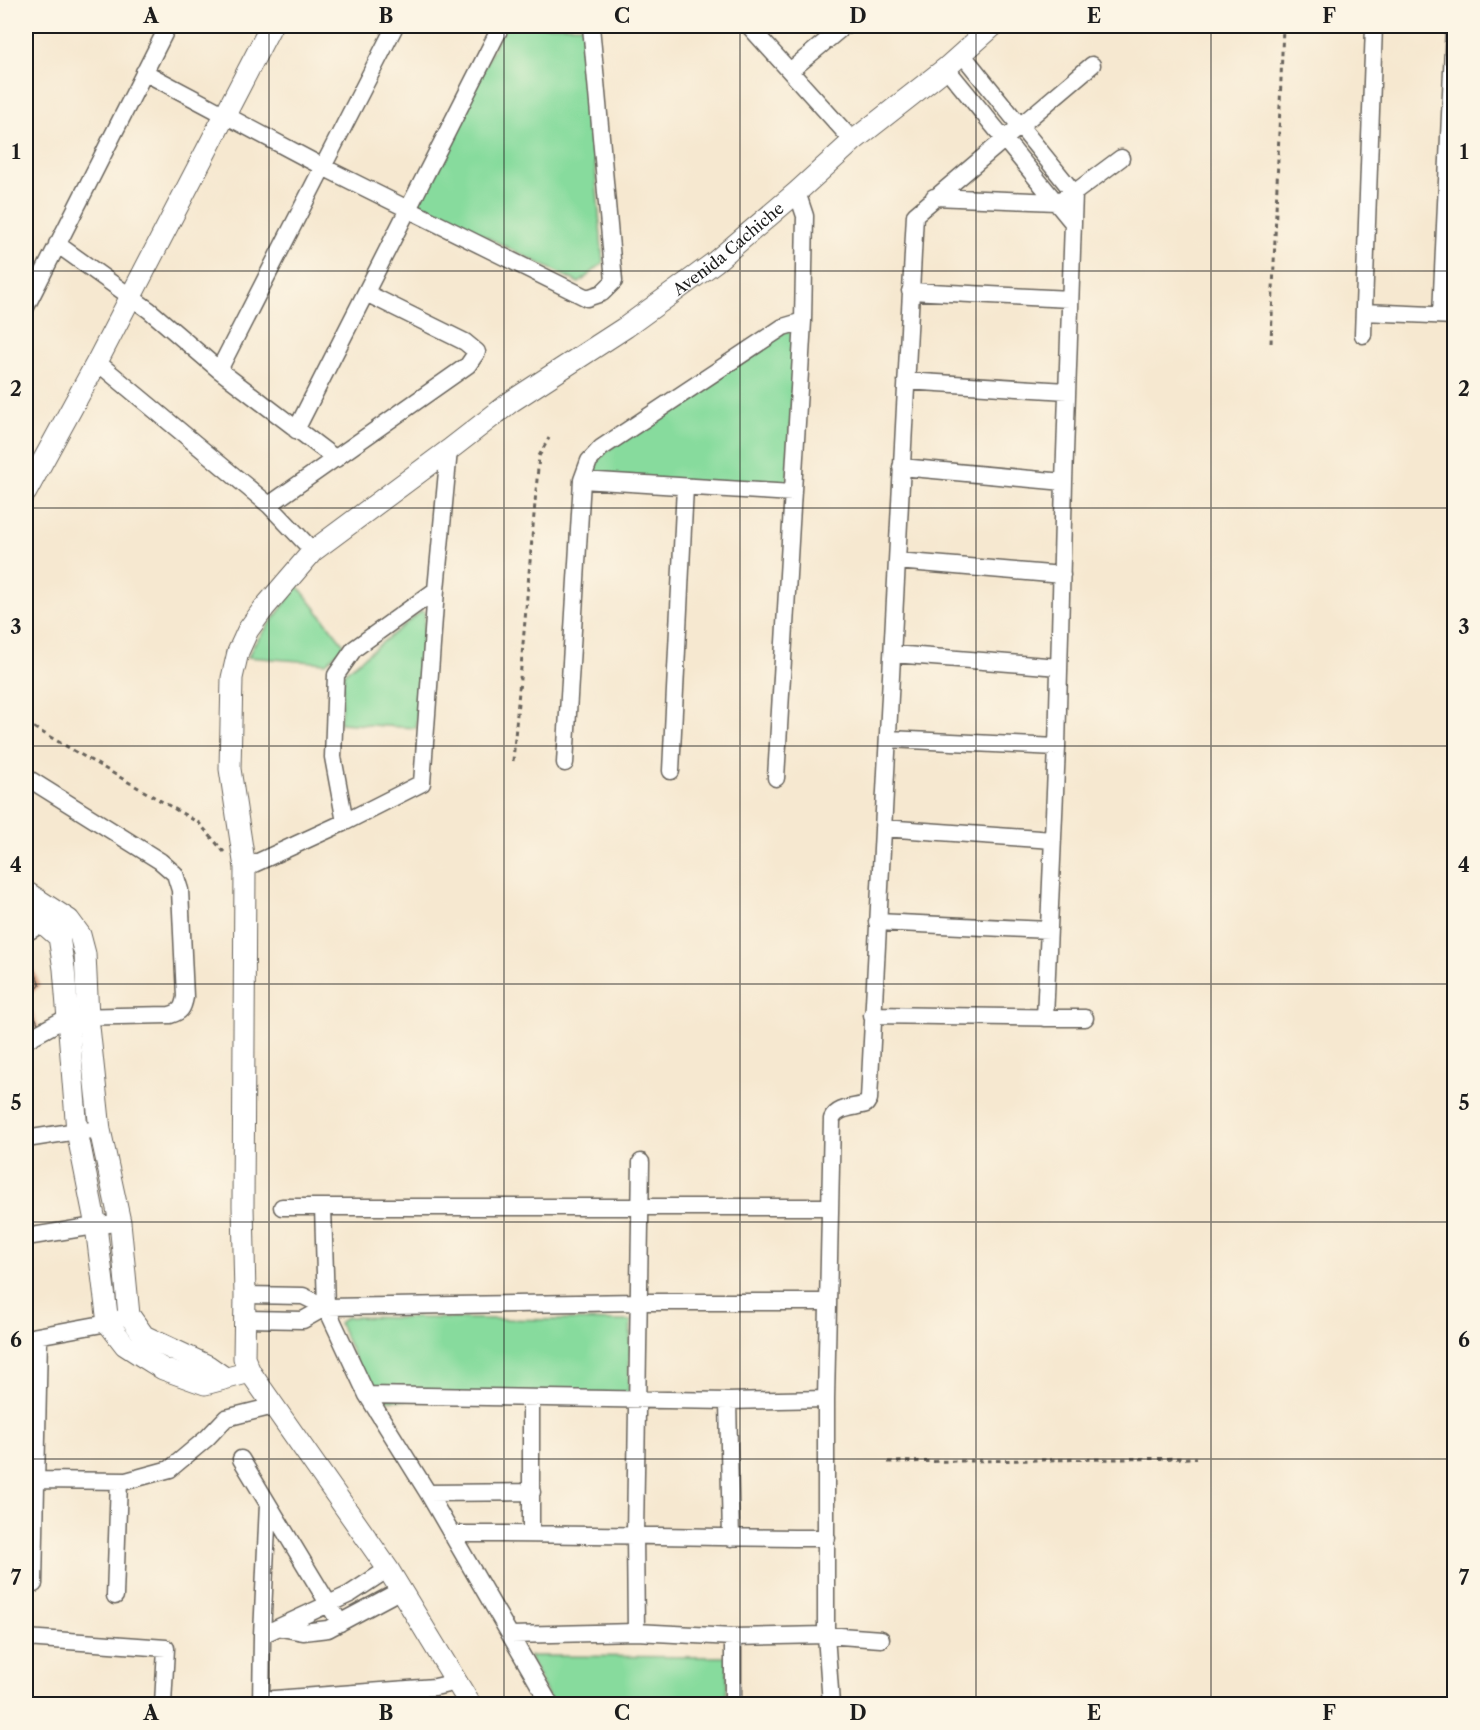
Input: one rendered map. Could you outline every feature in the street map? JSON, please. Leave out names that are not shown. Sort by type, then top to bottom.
[{"type":"street","points":[[26,307],[168,26]]},
{"type":"street","points":[[26,492],[97,362],[271,26]]},
{"type":"street","points":[[219,370],[395,26]]},
{"type":"street","points":[[296,430],[501,26]]},
{"type":"street","points":[[144,72],[323,167],[587,298],[602,293],[614,281],[591,26]]},
{"type":"street","points":[[749,26],[853,141]]},
{"type":"street","points":[[790,71],[844,26]]},
{"type":"street","name":"Avenida Cachiche","points":[[250,1372],[244,1358],[244,868],[230,770],[231,705],[236,660],[248,630],[313,551],[512,401],[626,327],[715,262],[853,141],[946,68],[993,26]]},
{"type":"street","points":[[1363,335],[1374,26]]},
{"type":"street","points":[[1364,312],[1448,315],[1454,26]]},
{"type":"street","points":[[962,54],[1074,193],[1057,747],[1045,1018]]},
{"type":"street","points":[[831,1704],[826,1635],[826,1399],[832,1119],[838,1111],[866,1104],[869,1099],[915,215],[1092,65]]},
{"type":"street","points":[[946,68],[1073,223]]},
{"type":"street","points":[[934,197],[1056,202],[1074,193],[1121,158]]},
{"type":"street","points":[[776,778],[803,321],[805,216],[797,192]]},
{"type":"street","points":[[57,244],[131,297],[219,370],[336,459]]},
{"type":"street","points":[[910,291],[1070,299]]},
{"type":"street","points":[[269,505],[468,365],[477,352],[465,342],[366,293]]},
{"type":"street","points":[[565,763],[582,480],[589,461],[601,448],[783,327],[803,321]]},
{"type":"street","points":[[97,362],[269,505],[313,551]]},
{"type":"street","points":[[906,381],[1067,391]]},
{"type":"street","points":[[244,868],[345,822],[422,783],[449,450]]},
{"type":"street","points":[[901,467],[1064,482]]},
{"type":"street","points":[[582,480],[793,493]]},
{"type":"street","points":[[671,771],[685,487]]},
{"type":"street","points":[[897,561],[1062,575]]},
{"type":"street","points":[[345,822],[333,757],[336,675],[354,649],[436,590]]},
{"type":"street","points":[[893,654],[1059,667]]},
{"type":"street","points":[[889,739],[1057,747]]},
{"type":"street","points":[[26,777],[169,867],[179,881],[186,997],[179,1013],[78,1017],[26,1040]]},
{"type":"street","points":[[883,828],[1053,840]]},
{"type":"street","points":[[26,892],[37,920],[59,937],[78,1017],[120,1222],[129,1315],[144,1336],[208,1366],[225,1378]]},
{"type":"street","points":[[877,922],[1049,930]]},
{"type":"street","points":[[872,1015],[1085,1018]]},
{"type":"street","points":[[78,1017],[77,1131],[96,1226],[108,1323],[125,1345],[163,1369],[205,1384],[250,1372],[388,1569],[470,1704]]},
{"type":"street","points":[[26,1139],[100,1130]]},
{"type":"street","points":[[636,1632],[635,1534],[641,1162]]},
{"type":"street","points":[[282,1207],[830,1207]]},
{"type":"street","points":[[323,1207],[326,1307],[367,1395],[428,1493],[550,1704]]},
{"type":"street","points":[[26,1237],[120,1222]]},
{"type":"street","points":[[245,1295],[303,1296],[326,1307],[638,1302],[827,1302]]},
{"type":"street","points":[[245,1319],[303,1320],[326,1307]]},
{"type":"street","points":[[34,1584],[36,1480],[32,1337],[108,1323],[129,1315]]},
{"type":"street","points":[[367,1395],[728,1401],[826,1399]]},
{"type":"street","points":[[531,1398],[531,1533]]},
{"type":"street","points":[[728,1401],[731,1538]]},
{"type":"street","points":[[36,1480],[126,1481],[170,1469],[207,1438],[226,1418],[274,1406]]},
{"type":"street","points":[[241,1459],[340,1623]]},
{"type":"street","points":[[116,1596],[119,1481]]},
{"type":"street","points":[[428,1493],[532,1492]]},
{"type":"street","points":[[268,1504],[261,1702],[435,1687],[457,1683]]},
{"type":"street","points":[[451,1534],[635,1534],[731,1538],[827,1538]]},
{"type":"street","points":[[262,1635],[350,1594],[388,1569]]},
{"type":"street","points":[[281,1628],[303,1632],[328,1629],[401,1590]]},
{"type":"street","points":[[511,1635],[636,1632],[733,1637],[826,1635],[881,1639]]},
{"type":"street","points":[[733,1637],[733,1704]]},
{"type":"street","points":[[26,1638],[166,1648],[163,1704]]},
{"type":"path","points":[[1271,343],[1283,26]]},
{"type":"path","points":[[513,761],[538,456],[549,438]]},
{"type":"path","points":[[26,723],[199,823],[223,851],[244,868]]},
{"type":"path","points":[[888,1462],[1196,1458]]},
{"type":"green space","points":[[505,26],[584,26],[603,263],[579,283],[416,202]]},
{"type":"green space","points":[[786,331],[796,334],[787,486],[596,478],[592,470],[605,452]]},
{"type":"green space","points":[[298,586],[345,646],[326,663],[248,657],[253,646]]},
{"type":"green space","points":[[423,610],[425,614],[416,728],[340,723],[344,673]]},
{"type":"green space","points":[[346,1317],[631,1321],[628,1404],[373,1400],[339,1323]]},
{"type":"green space","points":[[529,1656],[728,1657],[726,1704],[552,1704]]},
{"type":"building","points":[[26,956],[30,960],[40,985],[27,999],[40,1028],[26,1035]]}]
